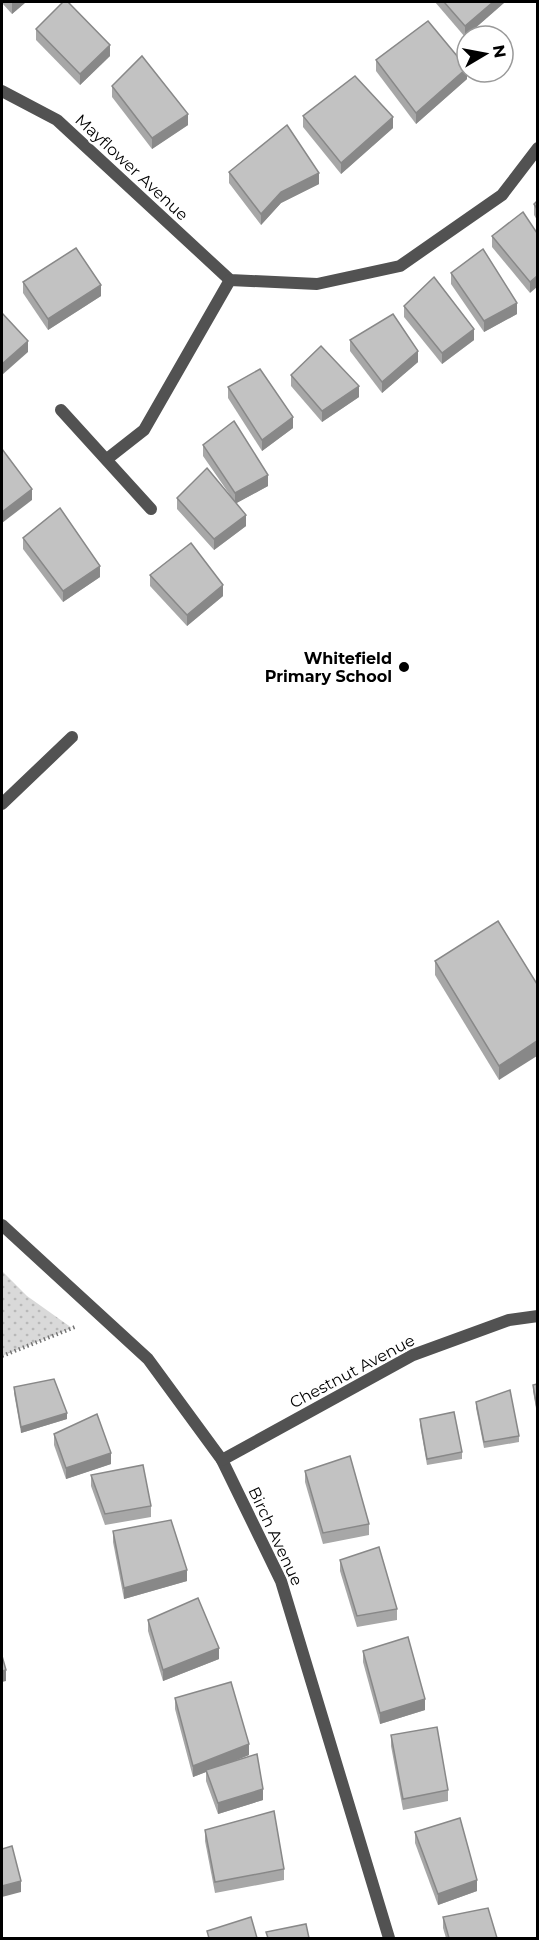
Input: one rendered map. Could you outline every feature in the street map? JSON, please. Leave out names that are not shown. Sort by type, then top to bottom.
[{"type":"street","name":"Mayflower Avenue","points":[[2,91],[57,120],[230,280]]},
{"type":"street","points":[[107,459],[144,430],[230,280],[317,284],[400,267],[502,195],[537,148]]},
{"type":"street","points":[[61,410],[151,509]]},
{"type":"street","points":[[2,804],[72,737]]},
{"type":"street","name":"Birch Avenue","points":[[2,1225],[148,1359],[222,1460],[281,1581],[389,1938]]},
{"type":"street","name":"Chestnut Avenue","points":[[222,1460],[413,1355],[509,1320],[537,1316]]},
{"type":"path","points":[[2,1356],[101,1317]]},
{"type":"shaded area","points":[[2,1271],[27,1296],[72,1328],[2,1356]]},
{"type":"building","points":[[63,2],[68,2],[110,45],[80,74],[36,29]]},
{"type":"building","points":[[444,2],[493,2],[467,24],[463,24]]},
{"type":"building","points":[[428,21],[455,54],[455,79],[416,113],[376,60]]},
{"type":"building","points":[[142,56],[188,114],[152,138],[112,86]]},
{"type":"building","points":[[355,76],[393,117],[341,163],[303,116]]},
{"type":"building","points":[[287,125],[319,173],[281,192],[261,214],[229,172]]},
{"type":"building","points":[[523,212],[537,233],[537,276],[530,282],[492,236]]},
{"type":"building","points":[[76,248],[101,285],[48,319],[23,282]]},
{"type":"building","points":[[483,249],[517,303],[484,321],[451,273]]},
{"type":"building","points":[[434,277],[474,329],[442,353],[404,306]]},
{"type":"building","points":[[2,313],[28,341],[2,364]]},
{"type":"building","points":[[393,314],[418,351],[382,382],[350,340]]},
{"type":"building","points":[[321,346],[359,386],[322,411],[291,375]]},
{"type":"building","points":[[260,369],[293,417],[262,440],[228,387]]},
{"type":"building","points":[[234,421],[268,475],[235,493],[203,445]]},
{"type":"building","points":[[2,449],[32,489],[2,512]]},
{"type":"building","points":[[207,468],[246,515],[214,539],[177,498]]},
{"type":"building","points":[[60,508],[100,566],[63,591],[23,538]]},
{"type":"building","points":[[191,543],[223,585],[187,615],[150,575]]},
{"type":"building","points":[[498,921],[537,984],[537,1041],[499,1066],[435,961]]},
{"type":"building","points":[[54,1379],[67,1413],[21,1427],[14,1387]]},
{"type":"building","points":[[537,1384],[537,1408],[533,1385]]},
{"type":"building","points":[[510,1390],[519,1436],[484,1442],[476,1402]]},
{"type":"building","points":[[454,1412],[462,1452],[427,1459],[420,1419]]},
{"type":"building","points":[[97,1414],[111,1453],[66,1468],[54,1434]]},
{"type":"building","points":[[350,1456],[369,1524],[323,1533],[305,1471]]},
{"type":"building","points":[[143,1465],[151,1506],[105,1514],[91,1475]]},
{"type":"building","points":[[171,1520],[187,1570],[124,1588],[113,1531]]},
{"type":"building","points":[[379,1547],[397,1609],[357,1616],[340,1560]]},
{"type":"building","points":[[198,1598],[219,1648],[163,1670],[148,1620]]},
{"type":"building","points":[[408,1637],[425,1699],[380,1713],[363,1651]]},
{"type":"building","points":[[2,1656],[6,1670],[2,1671]]},
{"type":"building","points":[[231,1682],[249,1744],[193,1766],[175,1698]]},
{"type":"building","points":[[437,1727],[448,1790],[403,1799],[391,1735]]},
{"type":"building","points":[[257,1754],[263,1789],[218,1803],[206,1770]]},
{"type":"building","points":[[274,1811],[284,1869],[215,1882],[205,1830]]},
{"type":"building","points":[[460,1818],[477,1880],[438,1894],[415,1832]]},
{"type":"building","points":[[12,1846],[21,1881],[2,1886],[2,1849]]},
{"type":"building","points":[[488,1908],[497,1938],[449,1938],[443,1917]]},
{"type":"building","points":[[251,1917],[257,1938],[209,1938],[207,1931]]},
{"type":"building","points":[[306,1924],[309,1938],[268,1938],[266,1932]]},
{"type":"place","name":"Whitefield Primary School","points":[[404,667]]}]
